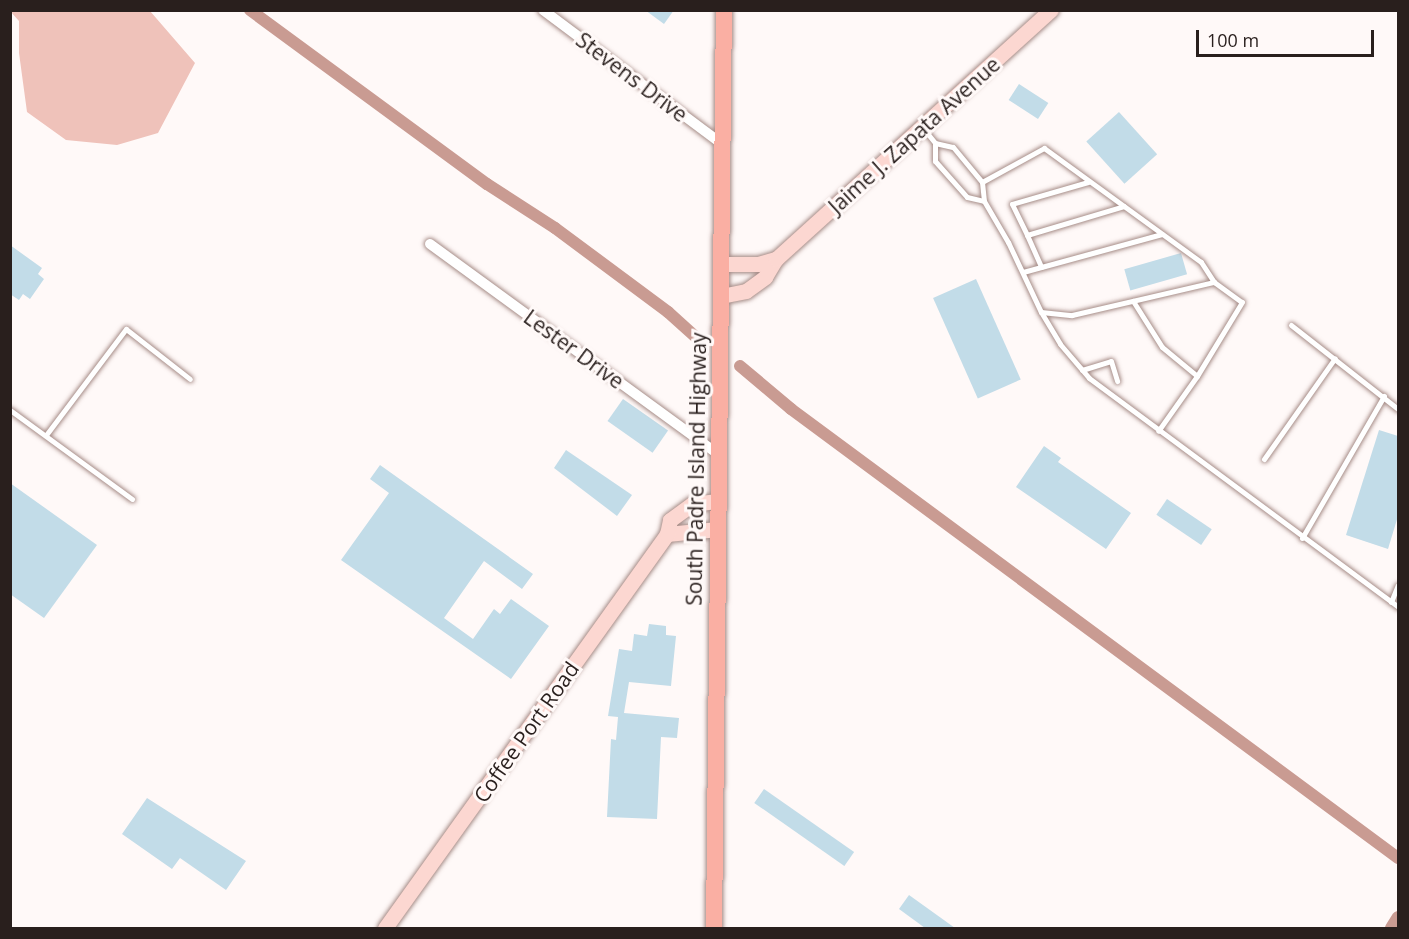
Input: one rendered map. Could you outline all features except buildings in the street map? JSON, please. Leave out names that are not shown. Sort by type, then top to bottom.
[{"type":"main road","name":"South Padre Island Highway","points":[[714,928],[724,10]]},
{"type":"street","name":"Stevens Drive","points":[[543,10],[722,144]]},
{"type":"street","name":"Jaime J. Zapata Avenue","points":[[720,296],[746,291],[765,277],[776,259],[1051,10]]},
{"type":"street","name":"Lester Drive","points":[[430,244],[719,455]]},
{"type":"street","points":[[721,264],[758,264],[776,259]]},
{"type":"street","name":"Coffee Port Road","points":[[385,928],[667,534],[670,520],[681,510],[718,501]]},
{"type":"street","points":[[667,534],[718,529]]},
{"type":"lane","points":[[922,127],[935,143],[952,147],[982,182],[984,201],[1023,272],[1041,312],[1082,370],[1158,431],[1398,607]]},
{"type":"lane","points":[[935,143],[935,161],[967,197],[984,201]]},
{"type":"lane","points":[[982,182],[1044,148],[1201,262],[1214,282],[1242,302],[1197,376],[1158,431]]},
{"type":"lane","points":[[1041,267],[1012,204],[1088,182]]},
{"type":"lane","points":[[1027,235],[1124,206]]},
{"type":"lane","points":[[1023,272],[1162,234]]},
{"type":"lane","points":[[1041,312],[1072,315],[1214,282]]},
{"type":"lane","points":[[1133,301],[1162,347],[1197,376]]},
{"type":"lane","points":[[1291,324],[1398,409]]},
{"type":"lane","points":[[46,435],[126,329],[190,379]]},
{"type":"lane","points":[[1264,459],[1335,358]]},
{"type":"lane","points":[[1082,370],[1111,361],[1117,381]]},
{"type":"lane","points":[[1302,538],[1384,396]]},
{"type":"lane","points":[[10,410],[132,499]]},
{"type":"lane","points":[[1391,602],[1398,585]]},
{"type":"shaded area","points":[[10,11],[150,11],[195,63],[158,133],[117,145],[66,140],[27,112],[19,53],[19,21]]},
{"type":"waterway","points":[[250,10],[487,184],[555,228],[668,312],[699,340]]},
{"type":"waterway","points":[[740,366],[791,409],[1398,858]]},
{"type":"waterway","points":[[1391,928],[1398,917]]}]
